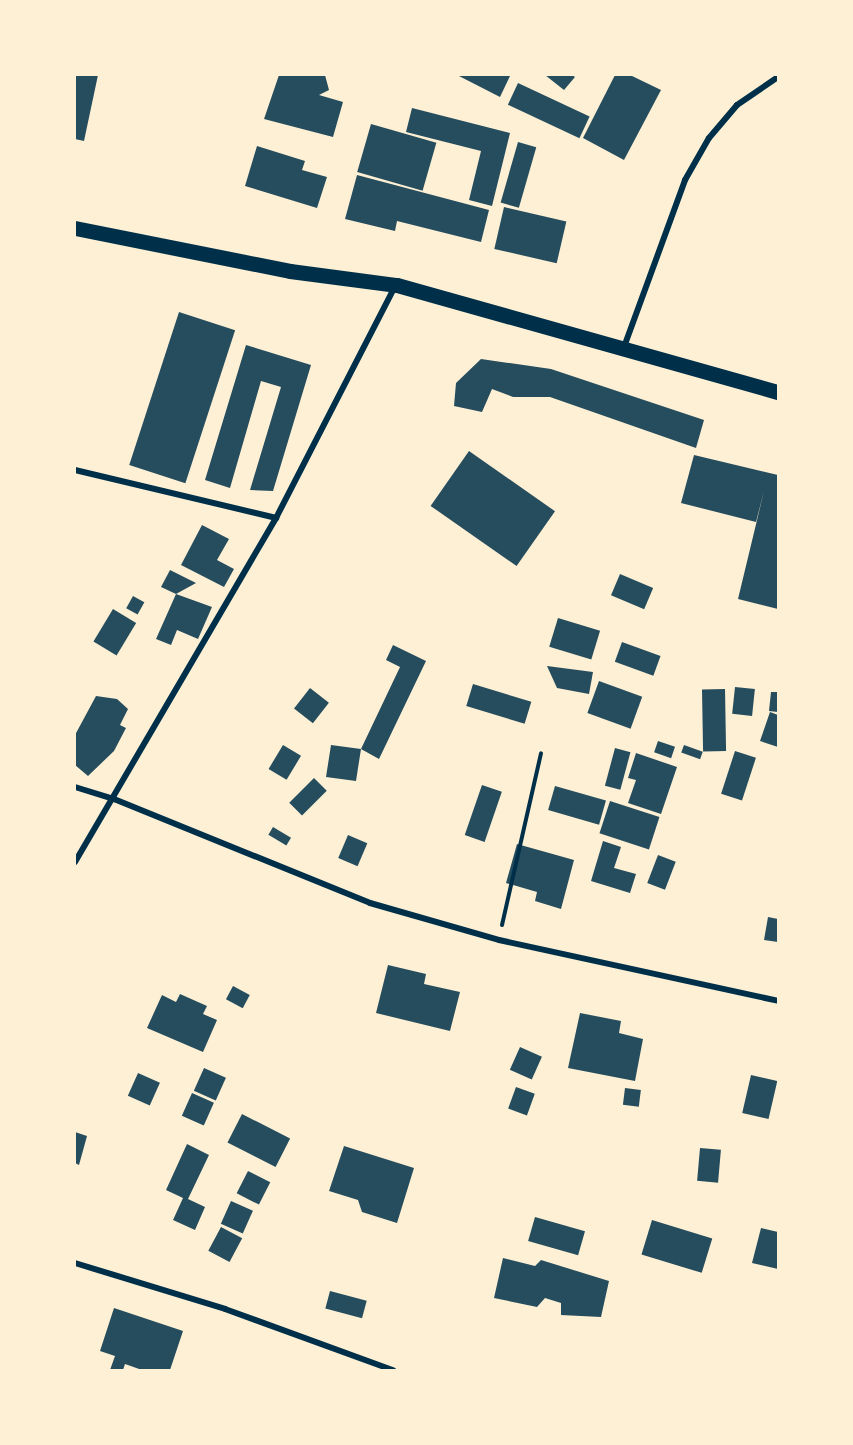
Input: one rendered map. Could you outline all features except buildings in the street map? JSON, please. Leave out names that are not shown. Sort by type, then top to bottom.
[{"type":"main road","points":[[75,228],[290,271],[397,285],[778,392]]},
{"type":"street","points":[[624,347],[685,180],[709,138],[737,105],[775,77]]},
{"type":"street","points":[[75,862],[114,799],[276,518],[397,285]]},
{"type":"street","points":[[75,470],[276,518]]},
{"type":"street","points":[[75,787],[114,799],[370,903],[499,940],[778,1001]]},
{"type":"street","points":[[75,1263],[225,1309],[364,1362],[393,1370]]},
{"type":"street","points":[[362,1370],[364,1362]]},
{"type":"path","points":[[499,940],[541,753]]}]
